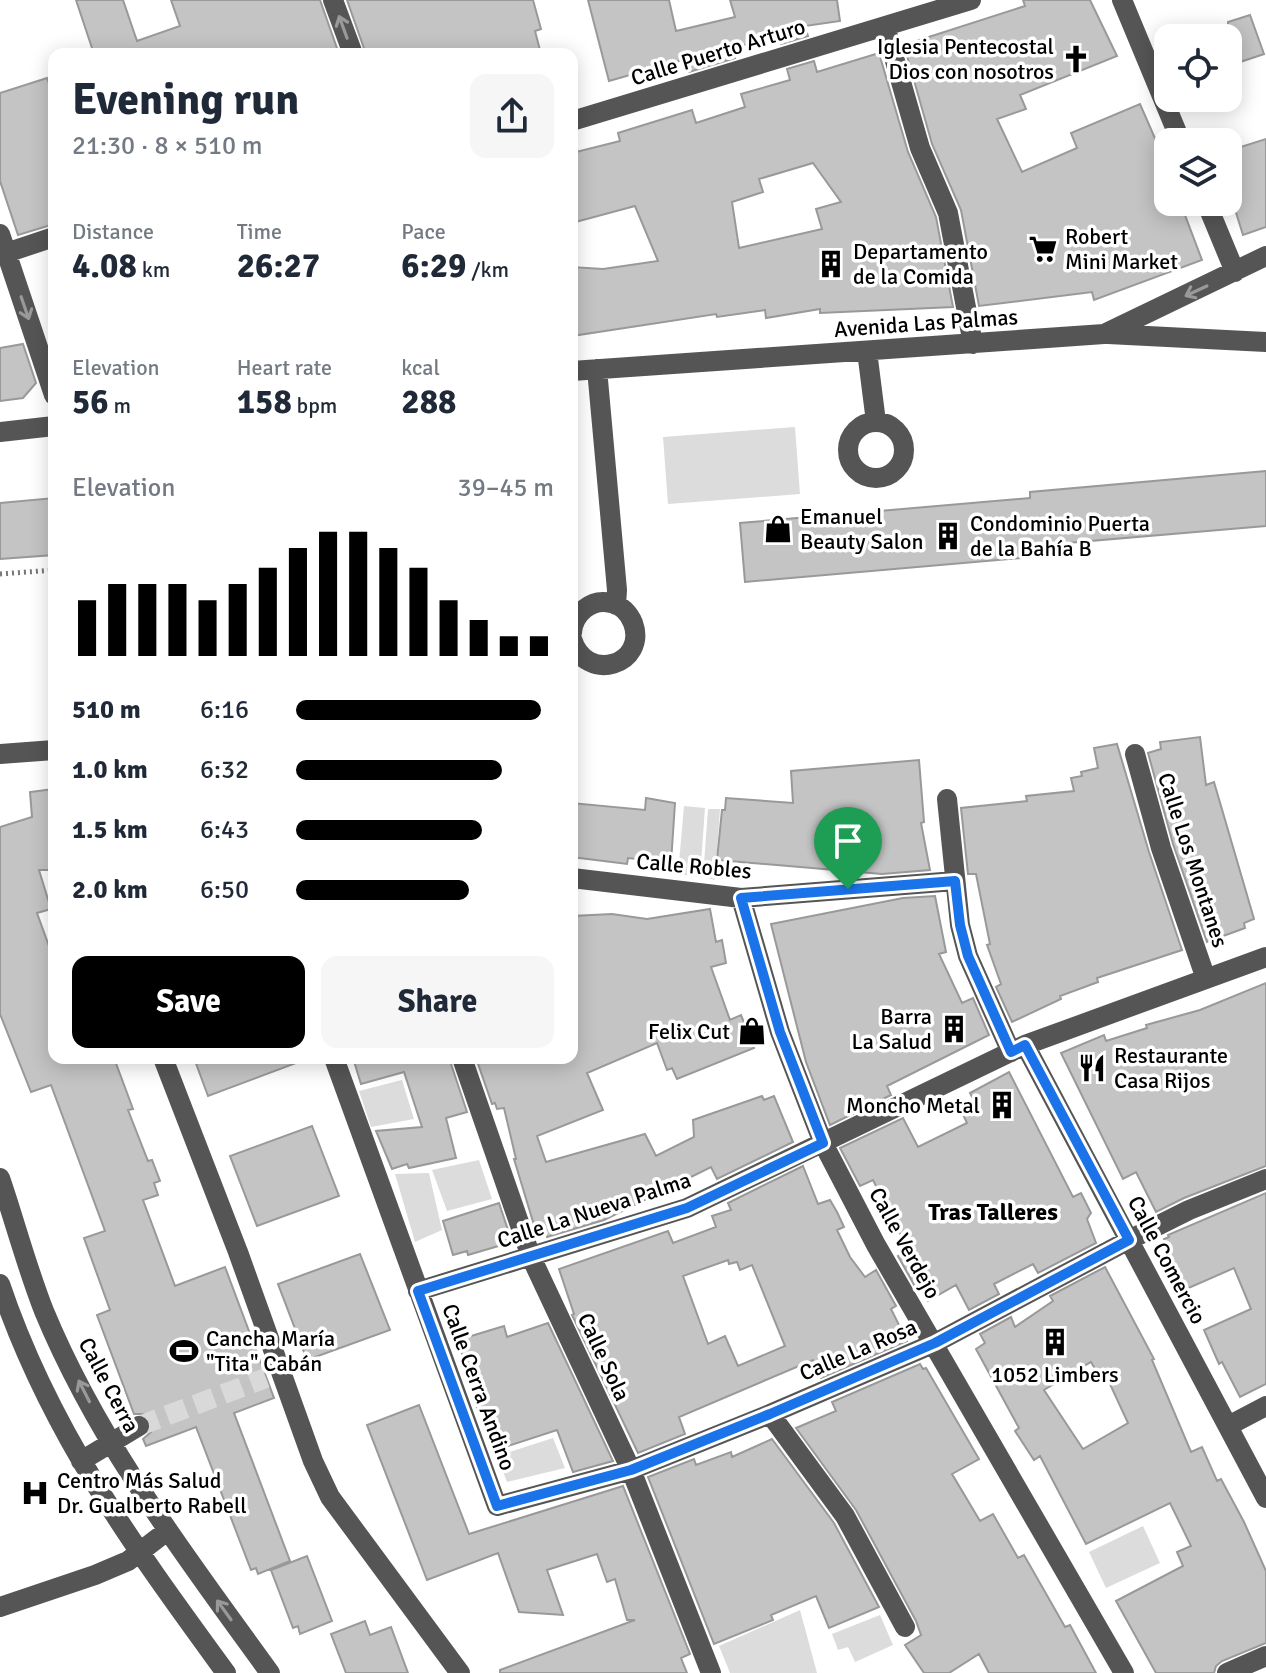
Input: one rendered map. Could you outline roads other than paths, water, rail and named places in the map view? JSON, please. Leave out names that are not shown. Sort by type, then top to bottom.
[{"type":"street","points":[[333,0],[351,48]]},
{"type":"street","name":"Calle Puerto Arturo","points":[[578,119],[971,0]]},
{"type":"street","points":[[1122,0],[1175,128]]},
{"type":"street","points":[[885,26],[920,148],[948,213],[973,344]]},
{"type":"street","points":[[1212,216],[1235,272]]},
{"type":"street","points":[[48,238],[3,243],[48,377]]},
{"type":"street","name":"Avenida Las Palmas","points":[[578,371],[1104,334],[1266,256]]},
{"type":"street","points":[[1104,334],[1266,342]]},
{"type":"street","points":[[867,351],[876,422]]},
{"type":"street","points":[[597,369],[616,605]]},
{"type":"street","points":[[0,432],[48,427]]},
{"type":"street","points":[[578,617],[588,606],[600,602],[616,605],[631,618],[635,630],[634,643],[619,662],[594,664],[578,653]]},
{"type":"street","points":[[0,754],[48,750]]},
{"type":"street","name":"Calle Los Montanes","points":[[1135,754],[1161,848],[1206,979]]},
{"type":"street","name":"Calle Comercio","points":[[947,799],[960,925],[968,956],[1129,1240],[1266,1498]]},
{"type":"street","name":"Calle Robles","points":[[578,879],[741,898],[955,881]]},
{"type":"street","name":"Calle Verdejo","points":[[741,898],[780,1032],[823,1143],[876,1245],[1124,1673]]},
{"type":"street","name":"Calle La Nueva Palma","points":[[418,1291],[687,1208],[1018,1048],[1266,957]]},
{"type":"street","points":[[165,1064],[274,1377],[330,1497],[460,1673]]},
{"type":"street","name":"Calle Cerra Andino","points":[[336,1064],[497,1506]]},
{"type":"street","name":"Calle Sola","points":[[464,1064],[531,1257],[631,1470],[711,1673]]},
{"type":"street","name":"Calle Cerra","points":[[0,1178],[44,1311],[111,1441],[167,1531],[270,1673]]},
{"type":"street","name":"Calle La Rosa","points":[[497,1506],[631,1470],[770,1414],[935,1343],[1189,1210],[1266,1179]]},
{"type":"street","points":[[0,1284],[11,1317],[59,1423],[81,1461],[138,1552],[226,1673]]},
{"type":"street","points":[[1228,1426],[1266,1406]]},
{"type":"street","points":[[770,1414],[845,1516],[905,1627]]},
{"type":"street","points":[[81,1461],[139,1426]]},
{"type":"street","points":[[0,1607],[128,1561],[167,1531]]},
{"type":"street","points":[[1227,1673],[1266,1656]]},
{"type":"tunnel","points":[[139,1426],[266,1378]]},
{"type":"place","name":"Iglesia Pentecostal Dios con nosotros","points":[[1076,59]]},
{"type":"place","name":"Robert Mini Market","points":[[1043,249]]},
{"type":"place","name":"Departamento de la Comida","points":[[831,264]]},
{"type":"place","name":"Emanuel Beauty Salon","points":[[778,529]]},
{"type":"place","name":"Condominio Puerta de la Bahía B","points":[[948,536]]},
{"type":"place","name":"Barra La Salud","points":[[954,1029]]},
{"type":"place","name":"Felix Cut","points":[[752,1031]]},
{"type":"place","name":"Restaurante Casa Rijos","points":[[1092,1068]]},
{"type":"place","name":"Moncho Metal","points":[[1002,1105]]},
{"type":"place","name":"1052 Limbers","points":[[1055,1342]]},
{"type":"place","name":"Cancha María \"Tita\" Cabán","points":[[184,1351]]},
{"type":"place","name":"Centro Más Salud Dr. Gualberto Rabell","points":[[35,1493]]},
{"type":"district","name":"Tras Talleres","points":[[993,1212]]}]
